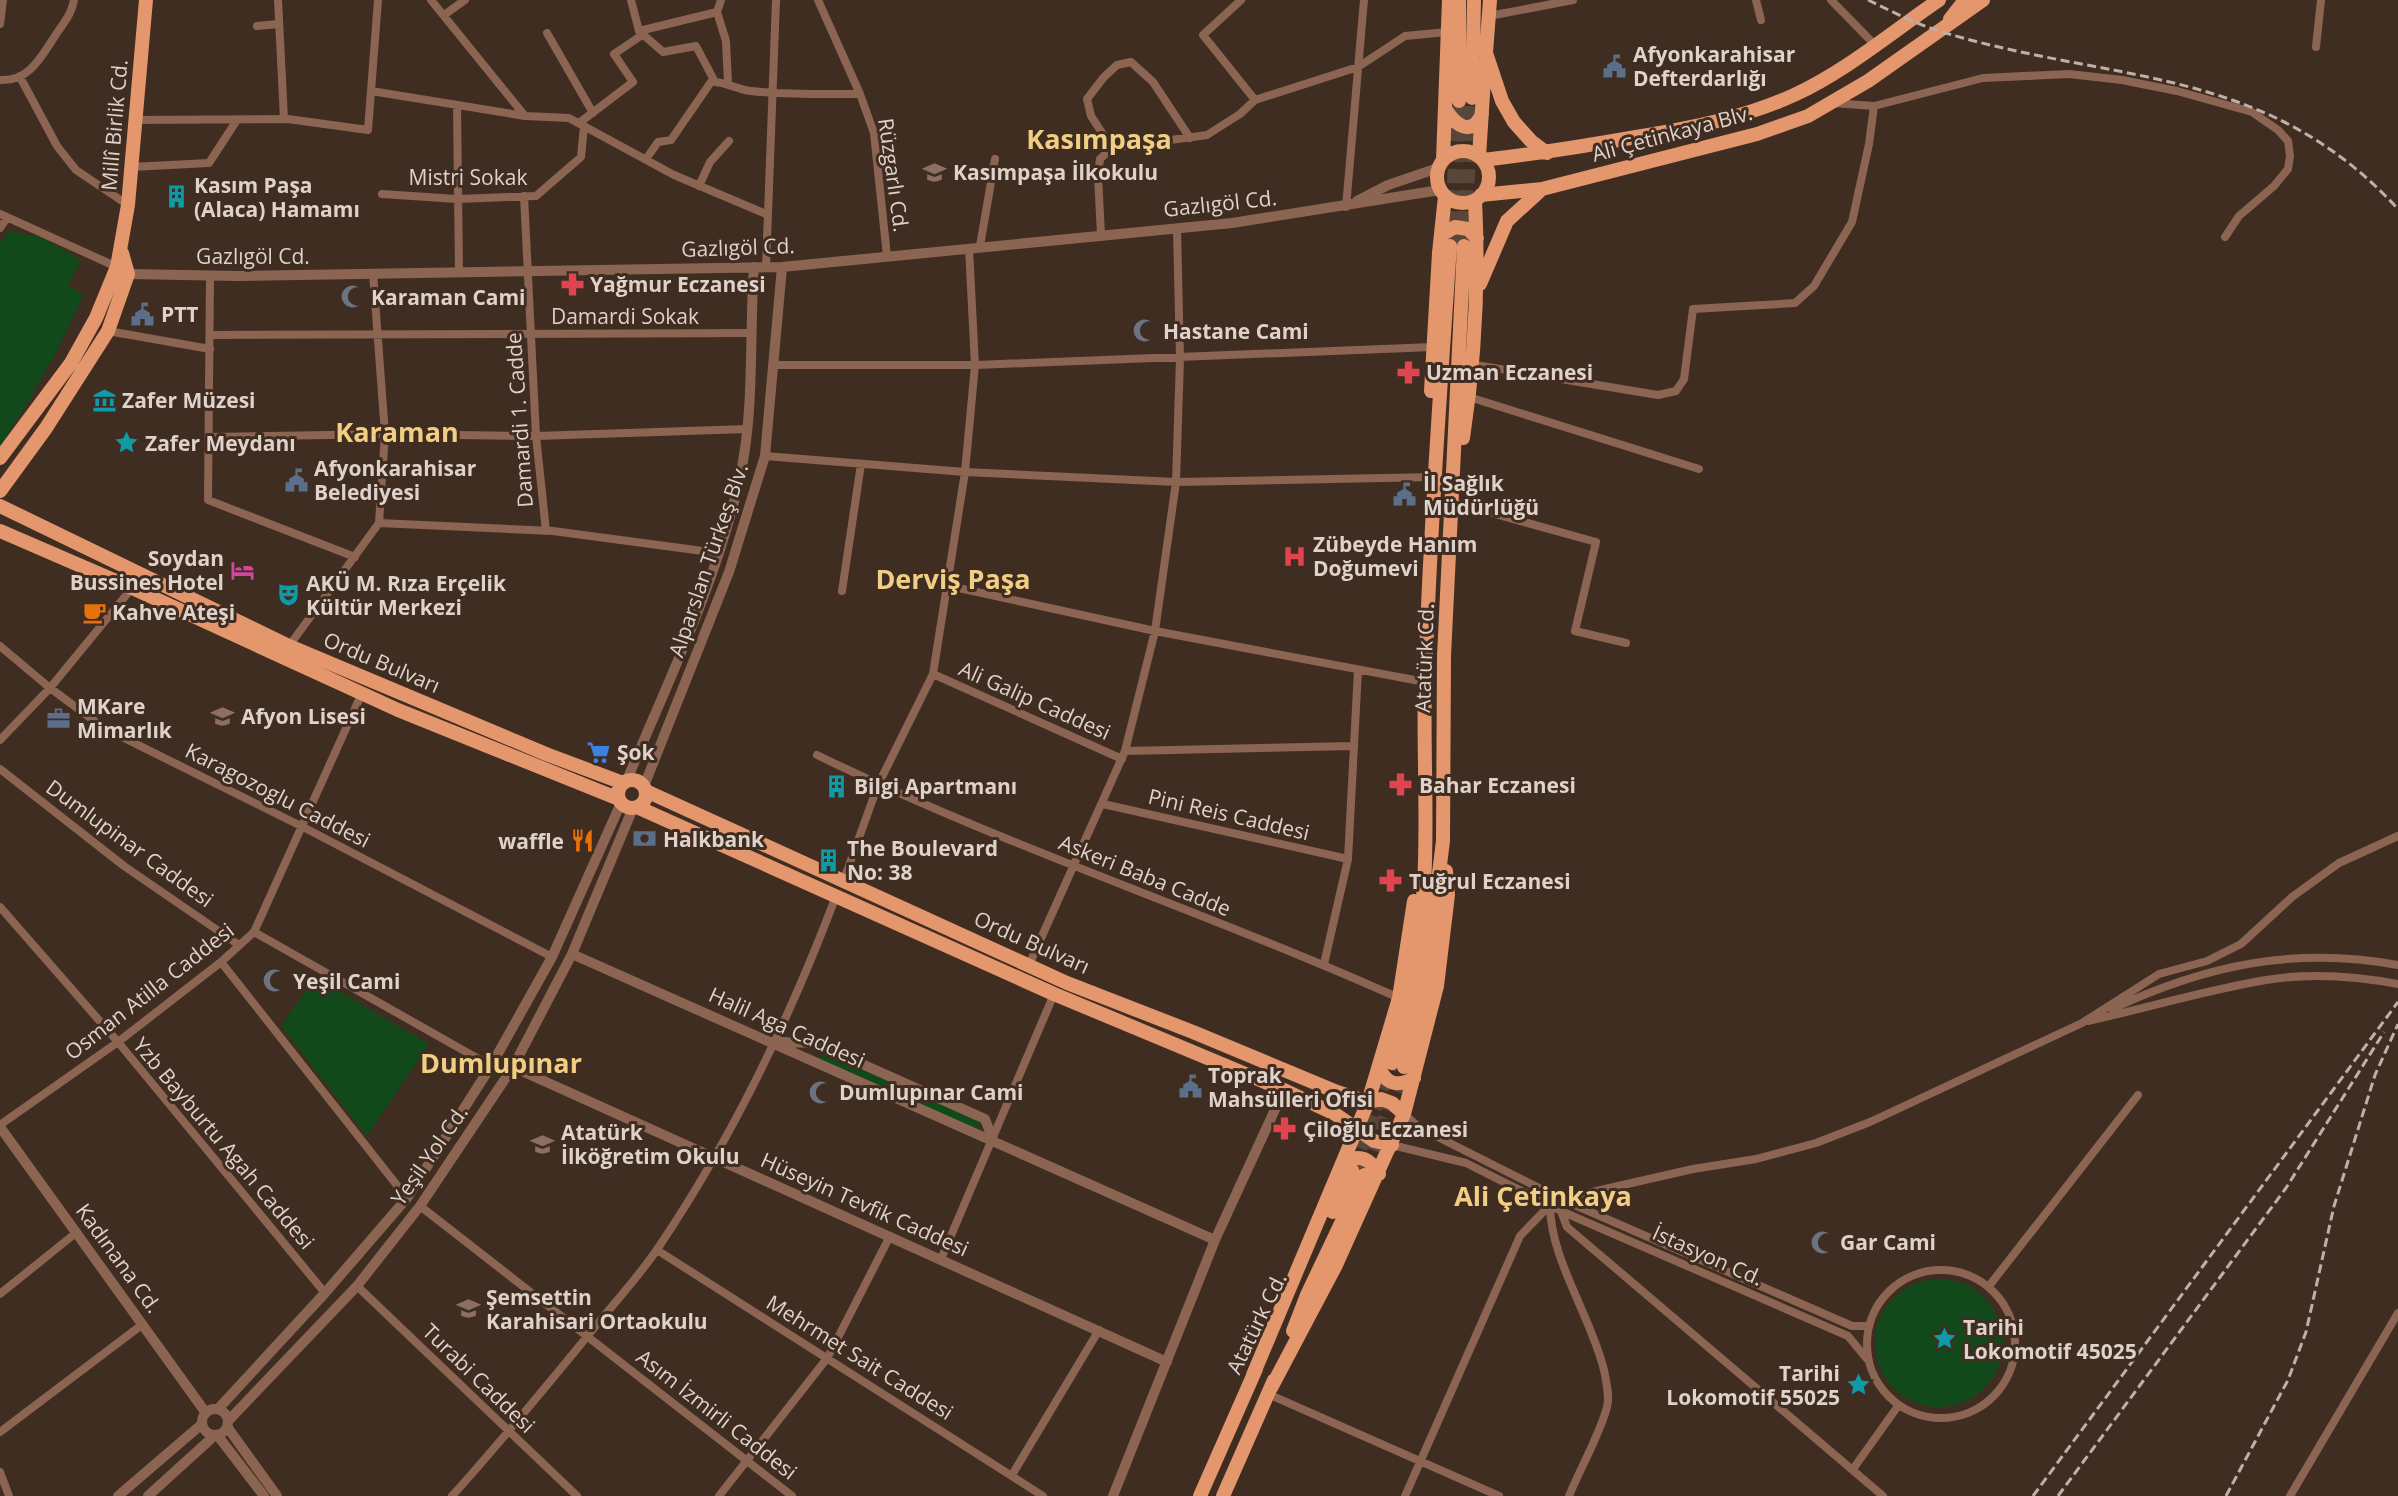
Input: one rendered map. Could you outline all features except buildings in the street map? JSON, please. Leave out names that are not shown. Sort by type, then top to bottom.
[{"type":"main road","name":"Millî Birlik Cd.","points":[[1,497],[108,331],[123,271],[122,253],[146,0]]},
{"type":"main road","points":[[1449,0],[1446,110],[1437,183],[1443,193],[1452,242]]},
{"type":"main road","points":[[1459,0],[1466,100],[1474,0]]},
{"type":"main road","points":[[1452,502],[1469,397],[1478,198],[1488,182],[1487,167],[1481,158],[1490,0]]},
{"type":"main road","name":"Ali Çetinkaya Blv.","points":[[1481,158],[1547,153],[1708,124],[1756,110],[1796,94],[1875,45],[1939,0]]},
{"type":"main road","points":[[1946,26],[1965,0]]},
{"type":"main road","name":"Ali Çetinkaya Blv.","points":[[1478,198],[1542,189],[1757,134],[1808,116],[1868,81],[1983,0]]},
{"type":"main road","points":[[1486,53],[1502,101],[1514,122],[1531,141],[1547,153]]},
{"type":"main road","points":[[1446,110],[1454,123],[1462,126],[1473,126],[1482,114]]},
{"type":"main road","points":[[1441,164],[1454,152],[1462,151],[1481,158]]},
{"type":"main road","points":[[1475,304],[1482,274],[1507,221],[1542,189]]},
{"type":"main road","points":[[1443,193],[1460,203],[1478,198]]},
{"type":"main road","points":[[1434,477],[1429,435],[1433,347],[1455,227],[1468,229],[1477,238]]},
{"type":"main road","name":"Atatürk Cd.","points":[[1397,1069],[1417,953],[1424,884],[1425,682],[1434,477],[1452,242]]},
{"type":"main road","name":"Atatürk Cd.","points":[[1397,1069],[1437,986],[1448,895],[1443,841],[1444,656],[1452,502],[1452,242]]},
{"type":"main road","name":"Millî Birlik Cd.","points":[[0,458],[72,363],[123,271]]},
{"type":"main road","name":"Ordu Bulvarı","points":[[1,497],[289,646],[546,754],[625,782],[636,780],[645,789],[843,882],[1029,965],[1263,1063],[1368,1102],[1381,1099],[1392,1102],[1404,1114]]},
{"type":"main road","name":"Ordu Bulvarı","points":[[0,531],[132,588],[362,693],[628,804],[1054,994],[1284,1090],[1335,1114],[1374,1141],[1392,1144]]},
{"type":"main road","points":[[625,782],[618,790],[628,804],[644,800],[645,789]]},
{"type":"main road","points":[[1269,1391],[1336,1265],[1404,1114],[1397,1069],[1399,998],[1424,833]]},
{"type":"main road","points":[[1354,1169],[1358,1130],[1368,1102],[1397,1069]]},
{"type":"main road","points":[[1354,1169],[1356,1157],[1365,1158],[1373,1164],[1378,1174]]},
{"type":"main road","name":"Atatürk Cd.","points":[[1200,1496],[1253,1375],[1354,1169]]},
{"type":"main road","name":"Atatürk Cd.","points":[[1222,1496],[1269,1391],[1354,1169]]},
{"type":"street","points":[[0,24],[3,0]]},
{"type":"street","points":[[0,80],[20,77],[39,63],[71,14],[74,0]]},
{"type":"street","points":[[278,0],[284,119]]},
{"type":"street","points":[[134,120],[284,119],[368,130],[378,0]]},
{"type":"street","points":[[431,0],[525,117]]},
{"type":"street","points":[[444,15],[465,0]]},
{"type":"street","points":[[631,0],[640,33],[663,52],[696,46],[715,82],[728,83],[747,91],[771,93],[860,94]]},
{"type":"street","points":[[722,0],[717,12],[726,41],[728,83]]},
{"type":"street","points":[[766,267],[766,214],[776,0]]},
{"type":"street","name":"Rüzgarlı Cd.","points":[[818,0],[860,94],[874,133],[887,256]]},
{"type":"street","points":[[1240,0],[1203,35],[1256,100]]},
{"type":"street","points":[[1346,207],[1364,0]]},
{"type":"street","points":[[1489,16],[1573,0]]},
{"type":"street","points":[[1756,0],[1761,20]]},
{"type":"street","points":[[1830,0],[1875,45]]},
{"type":"street","points":[[2316,47],[2321,0]]},
{"type":"street","points":[[581,124],[633,82],[614,54],[640,33],[717,12]]},
{"type":"street","points":[[257,26],[278,24]]},
{"type":"street","points":[[1101,235],[1098,176],[1100,159],[1112,148],[1207,135],[1240,114],[1256,100],[1358,67],[1405,36],[1447,32]]},
{"type":"street","points":[[547,33],[593,113]]},
{"type":"street","points":[[1112,148],[1091,116],[1087,99],[1104,77],[1123,62],[1131,62],[1143,71],[1190,138]]},
{"type":"street","points":[[1830,103],[1874,106],[1983,78],[2070,74],[2122,80],[2177,91],[2252,112],[2278,130],[2288,141],[2290,156],[2288,169],[2274,186],[2239,216],[2225,237]]},
{"type":"street","points":[[20,77],[57,146],[76,170],[128,205]]},
{"type":"street","points":[[646,159],[658,142],[671,140],[713,79]]},
{"type":"street","points":[[371,91],[525,117],[568,118],[699,186],[766,214]]},
{"type":"street","points":[[457,105],[459,272]]},
{"type":"street","points":[[1470,364],[1658,395],[1676,391],[1684,380],[1693,309],[1795,303],[1814,286],[1852,222],[1869,144],[1874,106]]},
{"type":"street","points":[[131,167],[209,164],[237,120]]},
{"type":"street","name":"Mistri Sokak","points":[[382,194],[457,199],[536,196],[581,157],[581,124]]},
{"type":"street","points":[[699,186],[710,162],[729,141]]},
{"type":"street","points":[[843,882],[878,785],[933,674],[945,585],[965,472],[975,364],[974,247],[995,159]]},
{"type":"street","name":"Gazlıgöl Cd.","points":[[1346,207],[1388,184],[1441,164]]},
{"type":"street","name":"Gazlıgöl Cd.","points":[[123,271],[210,276],[782,267],[1177,228],[1443,193]]},
{"type":"street","name":"Damardi 1. Cadde","points":[[524,196],[536,436],[546,531]]},
{"type":"street","points":[[0,228],[3,216],[123,271]]},
{"type":"street","points":[[1029,965],[1075,867],[1123,755],[1155,631],[1176,482],[1180,359],[1177,228]]},
{"type":"street","name":"Alparslan Türkeş Blv.","points":[[625,782],[711,578],[740,476],[747,429],[754,267]]},
{"type":"street","name":"Alparslan Türkeş Blv.","points":[[645,789],[729,572],[765,456],[782,267]]},
{"type":"street","points":[[289,646],[379,523],[385,434],[373,273]]},
{"type":"street","points":[[210,276],[208,500],[355,557]]},
{"type":"street","points":[[108,331],[210,349]]},
{"type":"street","name":"Damardi Sokak","points":[[210,335],[752,333]]},
{"type":"street","points":[[773,365],[975,364],[1180,359],[1433,347]]},
{"type":"street","points":[[1469,397],[1699,470]]},
{"type":"street","points":[[208,437],[385,434],[536,436],[747,429]]},
{"type":"street","points":[[765,456],[965,472],[1176,482],[1434,477]]},
{"type":"street","points":[[842,591],[861,464]]},
{"type":"street","points":[[1452,502],[1596,542],[1575,632],[1626,643]]},
{"type":"street","points":[[379,523],[546,531],[718,553]]},
{"type":"street","points":[[945,585],[1155,631],[1425,682]]},
{"type":"street","points":[[0,740],[50,688],[132,588]]},
{"type":"street","name":"Karagozoglu Caddesi","points":[[0,646],[50,688],[104,728],[303,826],[552,957]]},
{"type":"street","points":[[1324,964],[1348,859],[1358,670]]},
{"type":"street","name":"Ali Galip Caddesi","points":[[933,674],[1123,755]]},
{"type":"street","name":"Osman Atilla Caddesi","points":[[0,1128],[118,1042],[221,962],[254,932],[362,693]]},
{"type":"street","points":[[1123,755],[1353,746]]},
{"type":"street","name":"Askeri Baba Cadde","points":[[816,755],[878,785],[1075,867],[1324,964],[1399,998]]},
{"type":"street","name":"Dumlupinar Caddesi","points":[[0,769],[124,866],[239,945]]},
{"type":"street","name":"Yeşil Yol Cd.","points":[[228,1424],[357,1286],[420,1206],[513,1067],[572,954],[628,804]]},
{"type":"street","name":"Yeşil Yol Cd.","points":[[218,1409],[325,1293],[407,1198],[491,1066],[552,957],[628,804]]},
{"type":"street","name":"Pini Reis Caddesi","points":[[1103,804],[1348,859]]},
{"type":"street","points":[[2082,1023],[2159,974],[2207,961],[2241,944],[2292,897],[2339,863],[2398,836]]},
{"type":"street","points":[[452,1496],[510,1433],[657,1250],[714,1158],[773,1042],[814,955],[836,896]]},
{"type":"street","name":"Yzb Bayburtu Agah Caddesi","points":[[0,907],[118,1042],[325,1293]]},
{"type":"street","points":[[254,932],[491,1066]]},
{"type":"street","name":"Halil Aga Caddesi","points":[[572,954],[1215,1240]]},
{"type":"street","points":[[1883,1496],[1567,1227],[1561,1211],[1561,1199],[1693,1168],[1756,1159],[1816,1143],[1870,1122],[2156,988],[2211,971],[2268,959],[2366,961],[2398,965]]},
{"type":"street","points":[[221,962],[407,1198]]},
{"type":"street","points":[[2082,1023],[2267,980],[2310,976],[2376,980],[2398,984]]},
{"type":"street","points":[[941,1259],[1054,994]]},
{"type":"street","points":[[773,1042],[815,1043],[985,1119],[993,1140]]},
{"type":"street","name":"Hüseyin Tevfik Caddesi","points":[[513,1067],[1167,1362]]},
{"type":"street","points":[[1113,1496],[1215,1240],[1284,1090]]},
{"type":"street","points":[[1989,1287],[2138,1095]]},
{"type":"street","name":"İstasyon Cd.","points":[[1404,1114],[1420,1128],[1561,1199],[1852,1326],[1868,1326]]},
{"type":"street","name":"Kadınana Cd.","points":[[0,1128],[143,1324],[204,1418]]},
{"type":"street","name":"İstasyon Cd.","points":[[1392,1144],[1466,1163],[1561,1211],[1848,1336],[1867,1359]]},
{"type":"street","points":[[1405,1496],[1520,1236],[1550,1205]]},
{"type":"street","points":[[1550,1205],[1550,1226],[1554,1242],[1585,1314],[1601,1358],[1607,1385],[1608,1406],[1569,1496]]},
{"type":"street","name":"Asım İzmirli Caddesi","points":[[420,1206],[792,1496]]},
{"type":"street","points":[[0,1294],[77,1232]]},
{"type":"street","points":[[719,1496],[828,1357],[890,1236]]},
{"type":"street","name":"Mehrmet Sait Caddesi","points":[[657,1250],[1043,1496]]},
{"type":"street","points":[[1942,1269],[1967,1274],[1989,1287],[2005,1306],[2015,1330],[2015,1355],[2007,1379],[1992,1399],[1971,1413],[1946,1419],[1921,1416],[1898,1406],[1879,1385],[1867,1359],[1868,1326],[1878,1303],[1895,1284],[1917,1273],[1942,1269]]},
{"type":"street","name":"Turabi Caddesi","points":[[357,1286],[577,1496]]},
{"type":"street","points":[[2290,1496],[2398,1313]]},
{"type":"street","points":[[0,1432],[143,1324]]},
{"type":"street","points":[[1012,1475],[1099,1330]]},
{"type":"street","points":[[1269,1391],[1499,1496]]},
{"type":"street","points":[[1852,1469],[1898,1406]]},
{"type":"street","points":[[118,1496],[204,1418],[218,1409],[225,1413],[228,1424],[277,1496]]},
{"type":"street","points":[[204,1418],[207,1433],[216,1436],[264,1496]]},
{"type":"street","points":[[148,1496],[228,1424]]},
{"type":"street","points":[[0,1472],[9,1496]]},
{"type":"green space","points":[[9,231],[40,237],[81,260],[68,285],[83,295],[45,372],[0,447],[0,243]]},
{"type":"green space","points":[[315,977],[429,1044],[367,1136],[281,1026]]},
{"type":"green space","points":[[826,1048],[982,1118],[976,1133],[817,1061]]},
{"type":"green space","points":[[1939,1279],[1963,1284],[1984,1298],[1998,1319],[2003,1343],[1998,1367],[1984,1388],[1963,1402],[1939,1407],[1915,1402],[1894,1388],[1880,1367],[1875,1343],[1880,1319],[1894,1298],[1915,1284]]},
{"type":"tunnel","points":[[1464,246],[1472,98]]},
{"type":"tunnel","points":[[1450,246],[1459,101]]},
{"type":"tunnel","points":[[1353,1168],[1390,1067]]},
{"type":"tunnel","points":[[1366,1170],[1404,1067]]},
{"type":"railway","points":[[1868,0],[1939,31],[2002,48],[2182,85],[2239,102],[2294,127],[2347,162],[2398,209]]},
{"type":"railway","points":[[2033,1496],[2398,1002]]},
{"type":"railway","points":[[2226,1496],[2288,1380],[2306,1332],[2334,1206],[2375,1075],[2398,1024]]},
{"type":"railway","points":[[2058,1496],[2286,1188],[2384,1032]]},
{"type":"place","name":"Afyonkarahisar Defterdarlığı","points":[[1615,66]]},
{"type":"place","name":"Kasımpaşa İlkokulu","points":[[935,172]]},
{"type":"place","name":"Kasım Paşa (Alaca) Hamamı","points":[[176,197]]},
{"type":"place","name":"Yağmur Eczanesi","points":[[572,284]]},
{"type":"place","name":"Karaman Cami","points":[[353,297]]},
{"type":"place","name":"PTT","points":[[143,314]]},
{"type":"place","name":"Hastane Cami","points":[[1145,331]]},
{"type":"place","name":"Uzman Eczanesi","points":[[1408,372]]},
{"type":"place","name":"Zafer Müzesi","points":[[104,400]]},
{"type":"place","name":"Zafer Meydanı","points":[[127,443]]},
{"type":"place","name":"Afyonkarahisar Belediyesi","points":[[296,480]]},
{"type":"place","name":"İl Sağlık Müdürlüğü","points":[[1405,495]]},
{"type":"place","name":"Zübeyde Hanım Doğumevi","points":[[1295,556]]},
{"type":"place","name":"Soydan Bussines Hotel","points":[[242,570]]},
{"type":"place","name":"AKÜ M. Rıza Erçelik Kültür Merkezi","points":[[288,595]]},
{"type":"place","name":"Kahve Ateşi","points":[[94,612]]},
{"type":"place","name":"Afyon Lisesi","points":[[223,716]]},
{"type":"place","name":"MKare Mimarlık","points":[[59,718]]},
{"type":"place","name":"Şok","points":[[599,752]]},
{"type":"place","name":"Bahar Eczanesi","points":[[1401,785]]},
{"type":"place","name":"Bilgi Apartmanı","points":[[836,786]]},
{"type":"place","name":"Halkbank","points":[[645,839]]},
{"type":"place","name":"waffle","points":[[582,841]]},
{"type":"place","name":"The Boulevard No: 38","points":[[829,860]]},
{"type":"place","name":"Tuğrul Eczanesi","points":[[1391,881]]},
{"type":"place","name":"Yeşil Cami","points":[[275,981]]},
{"type":"place","name":"Toprak Mahsülleri Ofisi","points":[[1190,1087]]},
{"type":"place","name":"Dumlupınar Cami","points":[[821,1092]]},
{"type":"place","name":"Çiloğlu Eczanesi","points":[[1285,1129]]},
{"type":"place","name":"Atatürk İlköğretim Okulu","points":[[543,1144]]},
{"type":"place","name":"Gar Cami","points":[[1822,1242]]},
{"type":"place","name":"Şemsettin Karahisari Ortaokulu","points":[[468,1309]]},
{"type":"place","name":"Tarihi Lokomotif 45025","points":[[1945,1339]]},
{"type":"place","name":"Tarihi Lokomotif 55025","points":[[1858,1385]]},
{"type":"district","name":"Kasımpaşa","points":[[1099,138]]},
{"type":"district","name":"Karaman","points":[[397,431]]},
{"type":"district","name":"Derviş Paşa","points":[[953,578]]},
{"type":"district","name":"Dumlupınar","points":[[501,1062]]},
{"type":"district","name":"Ali Çetinkaya","points":[[1543,1195]]}]
